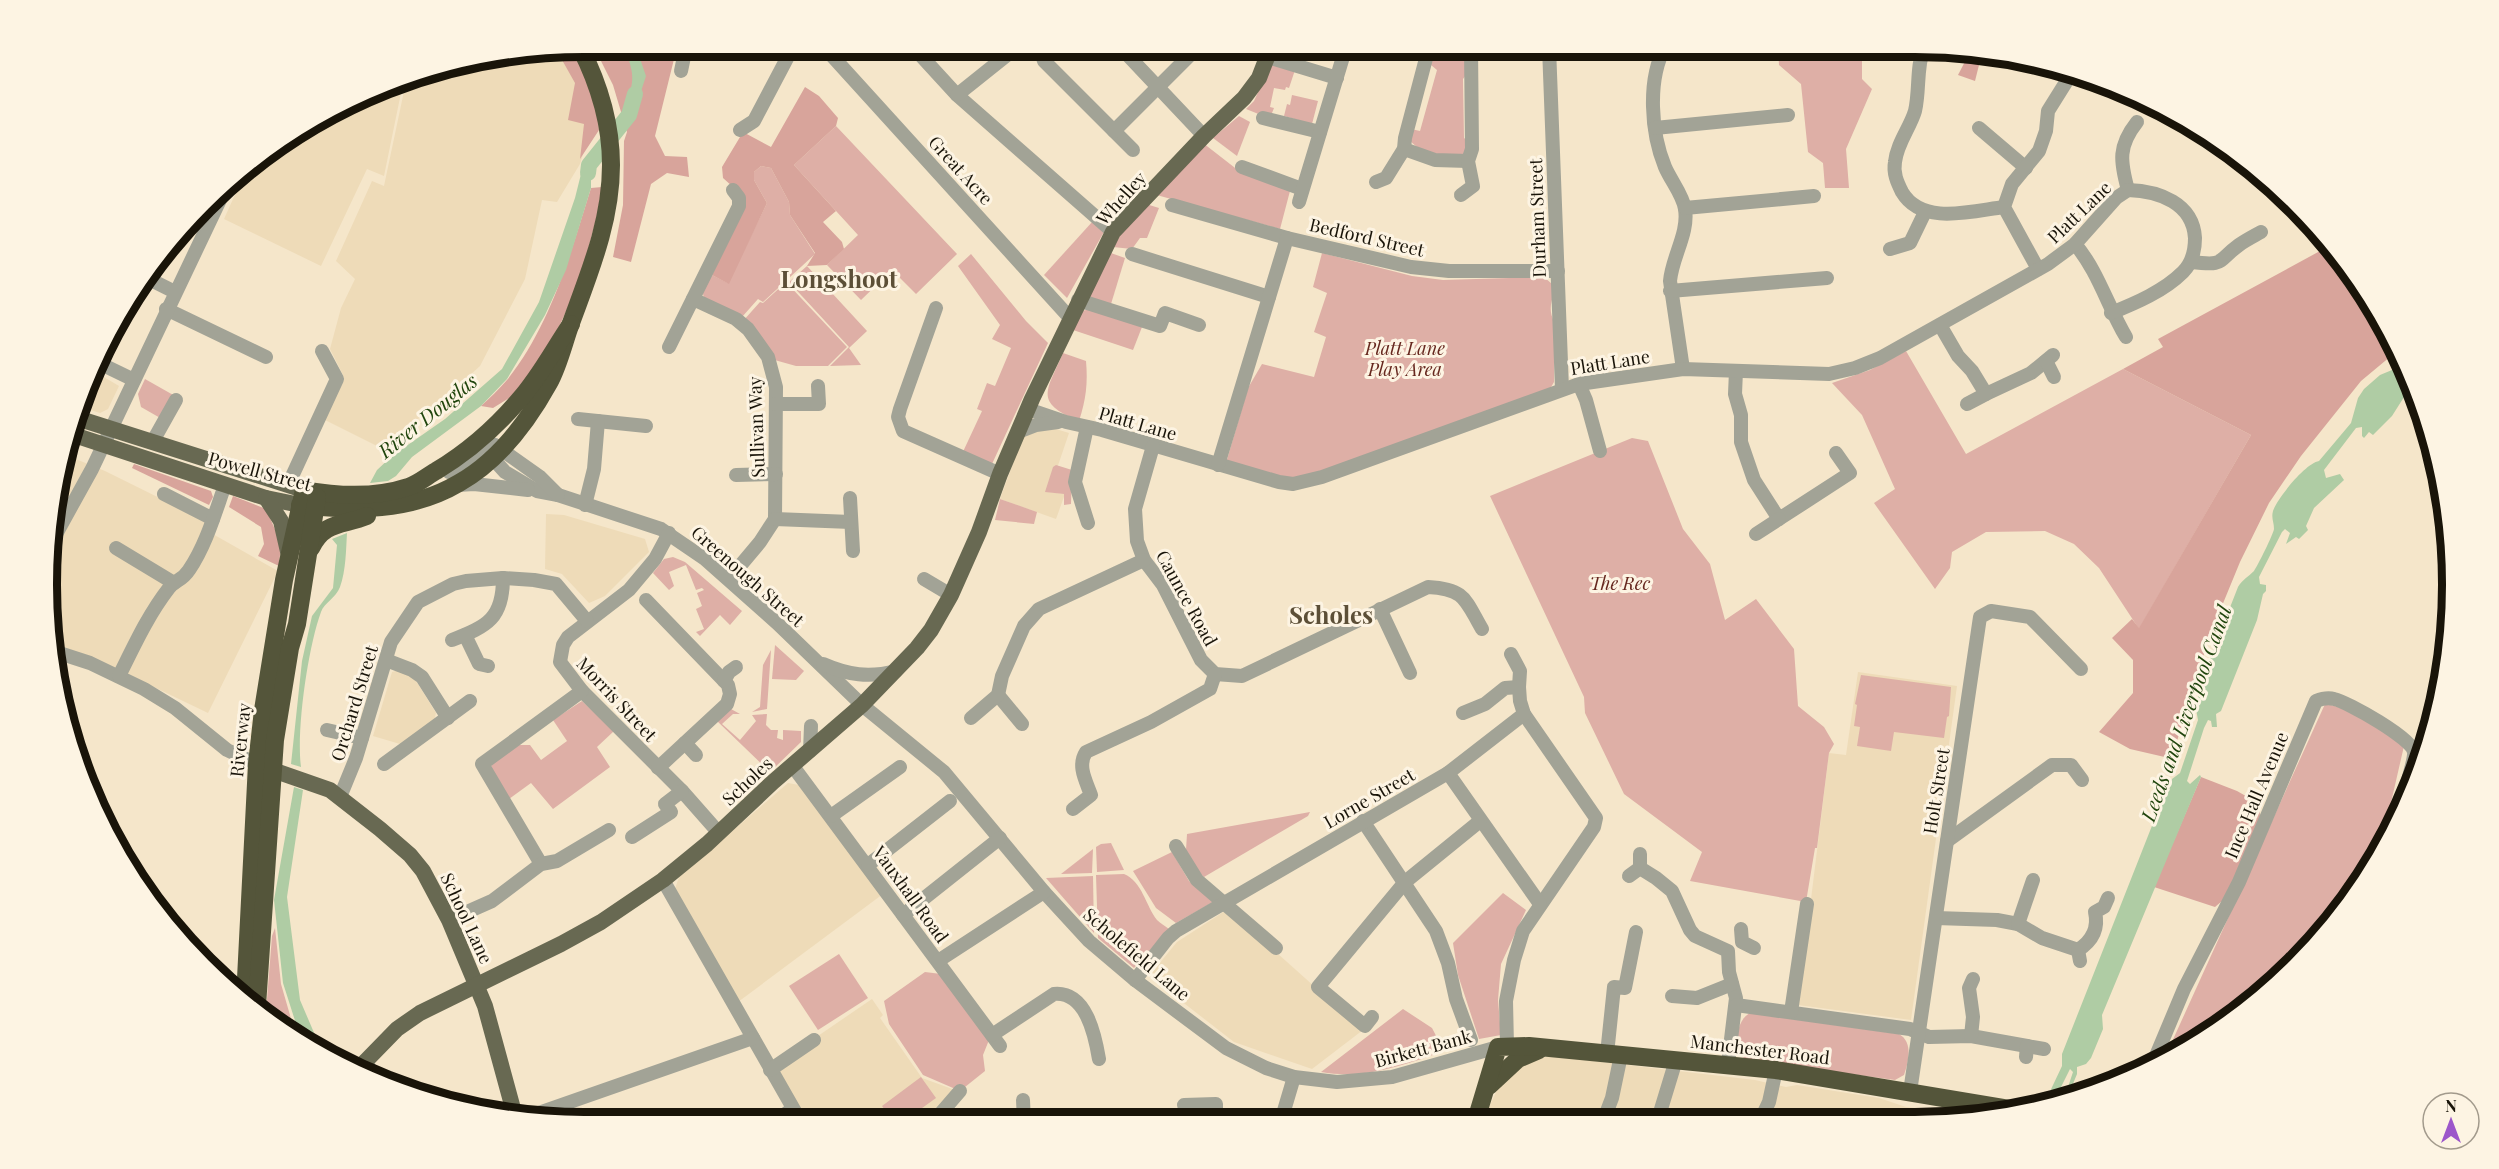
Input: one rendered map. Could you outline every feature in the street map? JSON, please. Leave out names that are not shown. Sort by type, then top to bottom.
[{"type":"highway","points":[[489,449],[516,432],[550,382],[604,232],[610,196],[611,154],[607,124],[599,93],[584,57]]},
{"type":"highway","points":[[489,449],[571,324]]},
{"type":"highway","name":"Powell Street","points":[[305,496],[365,507],[415,501],[457,485],[489,449]]},
{"type":"highway","name":"Powell Street","points":[[365,507],[410,487],[445,466],[489,449]]},
{"type":"highway","name":"Riverway","points":[[246,988],[266,767],[276,740],[308,554],[305,496]]},
{"type":"highway","name":"Riverway","points":[[257,998],[266,767],[264,704],[289,556],[305,496]]},
{"type":"highway","name":"Riverway","points":[[308,554],[320,534],[365,507]]},
{"type":"highway","points":[[1478,1112],[1502,1047]]},
{"type":"highway","name":"Manchester Road","points":[[1502,1047],[1554,1047],[1614,1055],[1728,1064],[1991,1106]]},
{"type":"highway","points":[[1485,1089],[1518,1059],[1531,1052],[1554,1047]]},
{"type":"main road","name":"Whelley","points":[[1030,404],[1078,300],[1113,232],[1204,136],[1244,98],[1259,78],[1268,57]]},
{"type":"main road","name":"Scholes","points":[[363,1063],[413,1017],[436,1003],[601,922],[663,880],[862,705],[896,671],[931,630],[951,595],[1030,404]]},
{"type":"main road","name":"Powell Street","points":[[84,419],[153,441],[305,496]]},
{"type":"main road","name":"Powell Street","points":[[78,437],[266,498],[305,496]]},
{"type":"main road","points":[[266,498],[281,521],[289,556]]},
{"type":"main road","name":"School Lane","points":[[266,767],[321,785],[340,797],[410,855],[430,882],[449,920],[476,985],[498,1049],[513,1106]]},
{"type":"street","points":[[681,71],[684,57]]},
{"type":"street","points":[[740,130],[754,122],[787,57]]},
{"type":"street","name":"Great Acre","points":[[834,57],[1070,318]]},
{"type":"street","points":[[923,57],[957,95],[1113,232]]},
{"type":"street","points":[[957,95],[1004,57]]},
{"type":"street","points":[[1043,57],[1044,61],[1133,150]]},
{"type":"street","points":[[1131,57],[1204,136]]},
{"type":"street","points":[[1114,131],[1188,57]]},
{"type":"street","points":[[1283,57],[1337,78]]},
{"type":"street","points":[[1242,167],[1300,196],[1343,57]]},
{"type":"street","points":[[1385,183],[1404,149],[1426,57]]},
{"type":"street","points":[[1461,195],[1478,190],[1468,160],[1472,149],[1471,57]]},
{"type":"street","name":"Durham Street","points":[[1549,57],[1562,388]]},
{"type":"street","points":[[1661,57],[1655,73],[1655,128],[1659,153],[1685,208],[1685,221],[1671,271],[1670,291],[1683,369]]},
{"type":"street","points":[[1921,57],[1914,112],[1898,150],[1894,174],[1905,196],[1925,212],[1946,213],[2004,207]]},
{"type":"street","points":[[2038,269],[2004,207],[2012,184],[2044,142],[2048,111],[2055,89],[2067,80]]},
{"type":"street","points":[[1263,118],[1320,132]]},
{"type":"street","points":[[1655,128],[1781,120]]},
{"type":"street","points":[[2111,313],[2138,301],[2172,281],[2191,262],[2195,244],[2193,224],[2182,208],[2162,195],[2128,190],[2122,156],[2127,134],[2137,122]]},
{"type":"street","points":[[1986,131],[2026,168]]},
{"type":"street","points":[[1404,149],[1435,160],[1468,160]]},
{"type":"street","points":[[669,347],[739,206],[739,198],[734,190]]},
{"type":"street","name":"Platt Lane","points":[[1030,404],[1066,422],[1293,484],[1323,477],[1562,388],[1579,384],[1683,369],[1829,374],[1855,368],[1880,358],[2038,269],[2075,244],[2116,198],[2128,190]]},
{"type":"street","points":[[1685,208],[1808,200]]},
{"type":"street","name":"Bedford Street","points":[[1172,205],[1287,238],[1394,265],[1425,270],[1558,271]]},
{"type":"street","points":[[61,524],[103,446],[166,309],[216,208]]},
{"type":"street","points":[[1890,249],[1910,243],[1925,212]]},
{"type":"street","points":[[2191,262],[2214,264],[2223,261],[2237,246],[2263,231]]},
{"type":"street","points":[[1218,465],[1287,238]]},
{"type":"street","points":[[2075,244],[2092,266],[2111,313],[2126,338]]},
{"type":"street","points":[[1138,253],[1269,297]]},
{"type":"street","points":[[153,281],[175,292]]},
{"type":"street","points":[[1670,291],[1820,281]]},
{"type":"street","name":"Sullivan Way","points":[[693,298],[736,319],[755,336],[772,367],[776,387],[775,519]]},
{"type":"street","points":[[1078,300],[1160,326],[1165,313],[1199,325]]},
{"type":"street","points":[[936,308],[900,409],[899,424],[903,431],[1000,474]]},
{"type":"street","points":[[166,309],[266,357]]},
{"type":"street","points":[[1940,325],[1958,356],[1972,371],[1986,394]]},
{"type":"street","points":[[305,496],[337,379],[322,351]]},
{"type":"street","points":[[1968,404],[2031,373],[2050,358],[2054,377]]},
{"type":"street","points":[[104,366],[134,380]]},
{"type":"street","points":[[1736,371],[1735,394],[1741,415],[1741,442],[1754,480],[1779,519]]},
{"type":"street","points":[[1579,384],[1586,400],[1600,451]]},
{"type":"street","points":[[776,404],[819,404],[819,386]]},
{"type":"street","points":[[153,441],[176,400]]},
{"type":"street","points":[[578,419],[646,426]]},
{"type":"street","points":[[585,505],[594,469],[598,421]]},
{"type":"street","name":"Platt Lane","points":[[1018,432],[1041,423],[1066,422]]},
{"type":"street","points":[[1087,427],[1075,482],[1088,523]]},
{"type":"street","name":"Caunce Road","points":[[1153,446],[1135,509],[1137,541],[1144,560],[1163,585],[1201,660],[1215,674]]},
{"type":"street","name":"Greenough Street","points":[[489,449],[508,475],[537,491],[558,495],[669,533],[705,558],[729,579],[862,705]]},
{"type":"street","name":"Greenough Street","points":[[489,449],[540,477],[558,495]]},
{"type":"street","points":[[1756,534],[1853,478],[1836,453]]},
{"type":"street","points":[[736,475],[776,474]]},
{"type":"street","points":[[457,485],[474,484],[537,491]]},
{"type":"street","points":[[119,676],[134,643],[171,586],[180,581],[190,569],[213,519],[225,485]]},
{"type":"street","points":[[164,494],[213,519]]},
{"type":"street","points":[[850,498],[853,551]]},
{"type":"street","points":[[729,579],[760,542],[775,519],[851,522]]},
{"type":"street","name":"Morris Street","points":[[669,533],[655,558],[636,583],[568,637],[563,645],[560,662],[582,692],[682,791],[719,833]]},
{"type":"street","points":[[116,548],[171,586]]},
{"type":"street","points":[[971,718],[998,695],[1002,676],[1012,650],[1031,615],[1039,609],[1144,560]]},
{"type":"street","points":[[480,668],[459,637],[488,622],[498,611],[502,602],[503,578]]},
{"type":"street","name":"Orchard Street","points":[[340,797],[351,774],[391,642],[418,602],[453,584],[503,578],[534,580],[556,584],[588,621]]},
{"type":"street","points":[[924,579],[951,595]]},
{"type":"street","points":[[1073,809],[1091,795],[1082,770],[1082,759],[1086,752],[1151,722],[1210,689],[1215,674],[1242,675],[1428,587],[1444,588],[1463,595],[1482,629]]},
{"type":"street","points":[[646,600],[728,685],[730,694],[727,704],[658,768]]},
{"type":"street","points":[[1380,609],[1410,673]]},
{"type":"street","name":"Holt Street","points":[[1910,1092],[1980,618],[1991,611],[2030,617],[2081,669]]},
{"type":"street","points":[[62,654],[119,676],[175,708],[227,750],[266,767]]},
{"type":"street","points":[[1502,1047],[1508,993],[1514,960],[1523,931],[1594,826],[1596,818],[1524,714],[1520,701],[1519,666],[1511,654]]},
{"type":"street","points":[[386,660],[412,669],[422,677],[448,718]]},
{"type":"street","points":[[818,662],[848,674],[862,676],[896,671]]},
{"type":"street","points":[[724,681],[729,672],[736,667]]},
{"type":"street","points":[[1463,713],[1485,704],[1505,688],[1519,687]]},
{"type":"street","points":[[541,864],[482,764],[582,692]]},
{"type":"street","points":[[998,695],[1022,724]]},
{"type":"street","name":"Ince Hall Avenue","points":[[2156,1053],[2184,989],[2239,882],[2316,701],[2324,698],[2334,699],[2377,721],[2410,744],[2413,756]]},
{"type":"street","points":[[384,764],[470,701]]},
{"type":"street","name":"Scholefield Lane","points":[[862,705],[944,772],[1044,892],[1089,941],[1135,980],[1226,1048],[1266,1068],[1294,1077],[1321,1081],[1358,1082]]},
{"type":"street","name":"Lorne Street","points":[[1135,980],[1172,934],[1448,773],[1524,714]]},
{"type":"street","points":[[810,751],[811,726]]},
{"type":"street","points":[[327,730],[362,738]]},
{"type":"street","points":[[685,743],[696,755]]},
{"type":"street","name":"Vauxhall Road","points":[[792,765],[996,1040],[1054,994],[1067,987],[1081,1006],[1100,1043],[1099,1059]]},
{"type":"street","points":[[1947,841],[2052,765],[2071,765],[2082,780]]},
{"type":"street","points":[[831,816],[900,767]]},
{"type":"street","points":[[1448,773],[1540,904]]},
{"type":"street","points":[[632,837],[671,812],[665,804],[682,791]]},
{"type":"street","points":[[868,865],[950,801]]},
{"type":"street","points":[[1372,1017],[1365,1026],[1318,987],[1405,882],[1480,820]]},
{"type":"street","points":[[1363,821],[1436,931],[1448,963],[1456,999],[1468,1022],[1471,1040]]},
{"type":"street","points":[[449,920],[504,894],[541,864],[557,861],[609,830]]},
{"type":"street","points":[[903,915],[1000,838]]},
{"type":"street","points":[[1176,846],[1193,876],[1276,948]]},
{"type":"street","points":[[1636,866],[1672,891],[1695,936],[1728,951]]},
{"type":"street","points":[[2018,924],[2034,877]]},
{"type":"street","points":[[663,880],[794,1112]]},
{"type":"street","points":[[938,961],[1044,892]]},
{"type":"street","points":[[1936,918],[1997,920],[2018,924],[2079,955],[2090,942],[2098,922],[2096,912],[2104,907],[2108,898]]},
{"type":"street","points":[[1791,1012],[1807,904]]},
{"type":"street","points":[[1607,1112],[1612,1098],[1614,987],[1624,988],[1636,932]]},
{"type":"street","points":[[1728,951],[1746,940]]},
{"type":"street","points":[[1728,951],[1727,962],[1736,1005],[1728,1064]]},
{"type":"street","points":[[1971,1036],[1973,1017],[1969,988],[1977,976]]},
{"type":"street","points":[[1671,996],[1697,998],[1732,984]]},
{"type":"street","points":[[1736,1005],[1910,1029],[1941,1039],[1971,1036],[2026,1051],[2044,1049]]},
{"type":"street","points":[[546,1110],[753,1038]]},
{"type":"street","points":[[770,1070],[814,1040]]},
{"type":"street","name":"Birkett Bank","points":[[1358,1082],[1392,1077],[1502,1047]]},
{"type":"street","points":[[1660,1112],[1676,1060]]},
{"type":"street","points":[[1764,1112],[1769,1102],[1776,1070]]},
{"type":"street","points":[[1283,1112],[1294,1077]]},
{"type":"street","points":[[942,1112],[960,1091]]},
{"type":"street","points":[[1184,1105],[1216,1099],[1216,1112]]},
{"type":"street","points":[[1023,1100],[1024,1112]]},
{"type":"street","points":[[1960,1110],[1964,1101]]},
{"type":"street","points":[[788,1112],[792,1109]]},
{"type":"shaded area","points":[[579,57],[595,90],[599,130],[580,159],[584,124],[568,120],[575,83],[561,58]]},
{"type":"shaded area","points":[[599,57],[675,57],[655,136],[665,156],[687,157],[689,177],[667,173],[651,184],[631,262],[613,257],[623,205],[624,141],[627,132],[613,85]]},
{"type":"shaded area","points":[[627,57],[639,57],[646,76],[633,116],[624,112],[632,79]]},
{"type":"shaded area","points":[[550,58],[563,58],[567,63],[586,106],[584,151],[580,164],[557,202],[542,200],[525,279],[480,366],[433,409],[377,446],[325,420],[343,375],[330,349],[341,308],[355,279],[336,261],[372,181],[384,186],[404,89],[482,67]]},
{"type":"shaded area","points":[[1966,60],[1980,62],[1975,81],[1958,75]]},
{"type":"shaded area","points":[[805,87],[819,96],[838,118],[836,126],[794,165],[836,211],[823,222],[842,242],[844,249],[827,265],[807,266],[815,253],[790,215],[789,202],[771,168],[761,166],[754,172],[754,180],[767,203],[729,284],[712,275],[745,205],[733,187],[723,178],[722,167],[743,132],[771,147]]},
{"type":"shaded area","points":[[402,90],[384,176],[367,169],[321,266],[224,219],[239,187],[263,166],[291,146],[351,111]]},
{"type":"shaded area","points":[[597,143],[598,158],[591,170],[591,188],[566,270],[545,315],[507,379],[481,406],[412,457],[396,476],[388,481],[370,483],[377,470],[392,456],[445,419],[502,369],[539,302],[581,174]]},
{"type":"shaded area","points":[[602,187],[597,216],[579,283],[547,353],[511,397],[493,408],[481,406],[507,380],[535,337],[558,288],[591,188]]},
{"type":"shaded area","points":[[2318,245],[2353,291],[2390,356],[2361,381],[2301,456],[2269,503],[2240,562],[2210,635],[2177,741],[2169,758],[2130,749],[2099,732],[2133,693],[2133,660],[2112,638],[2132,619],[2139,628],[2251,435],[2123,369],[2163,347],[2158,339],[2320,251]]},
{"type":"shaded area","points":[[2396,368],[2406,394],[2392,416],[2373,435],[2369,432],[2364,438],[2362,427],[2356,428],[2324,470],[2326,478],[2340,474],[2344,480],[2314,508],[2306,526],[2308,530],[2299,539],[2296,537],[2286,544],[2290,533],[2285,529],[2282,532],[2259,577],[2260,584],[2266,585],[2266,591],[2263,594],[2257,620],[2221,711],[2216,714],[2217,727],[2212,727],[2211,721],[2208,720],[2204,728],[2187,781],[2190,784],[2200,775],[2201,777],[2102,1015],[2103,1029],[2091,1058],[2086,1064],[2077,1067],[2077,1074],[2071,1088],[2067,1089],[2073,1072],[2070,1069],[2059,1092],[2048,1095],[2062,1066],[2062,1054],[2159,808],[2172,779],[2180,773],[2198,720],[2196,709],[2200,684],[2238,587],[2254,571],[2271,537],[2274,529],[2272,513],[2293,482],[2313,463],[2319,461],[2351,423],[2358,398],[2364,389],[2380,375]]},
{"type":"shaded area","points":[[100,375],[119,386],[108,409],[100,413],[87,409]]},
{"type":"shaded area","points":[[1046,426],[1069,433],[1049,492],[1065,494],[1056,519],[1000,499],[1022,439],[1026,434]]},
{"type":"shaded area","points":[[73,458],[105,471],[208,522],[211,533],[278,571],[208,713],[102,662],[61,647],[58,619],[58,550],[67,482]]},
{"type":"shaded area","points":[[134,464],[211,491],[213,497],[209,505],[132,468]]},
{"type":"shaded area","points":[[233,496],[266,509],[281,543],[279,566],[258,556],[264,544],[261,527],[229,507]]},
{"type":"shaded area","points":[[546,514],[564,515],[645,539],[649,552],[605,596],[589,603],[562,574],[545,569]]},
{"type":"shaded area","points":[[347,533],[342,581],[338,591],[321,612],[312,646],[304,689],[300,733],[301,767],[291,764],[302,661],[312,616],[333,588],[337,545],[332,539]]},
{"type":"shaded area","points":[[399,670],[413,676],[436,713],[434,721],[400,744],[373,736],[392,672]]},
{"type":"shaded area","points":[[1858,672],[1957,686],[1911,1020],[1798,1005],[1829,753],[1846,755]]},
{"type":"shaded area","points":[[2201,777],[2237,791],[2258,803],[2261,821],[2239,876],[2222,901],[2215,907],[2154,887]]},
{"type":"shaded area","points":[[788,783],[799,785],[883,894],[738,1002],[675,889],[679,877]]},
{"type":"shaded area","points":[[294,787],[303,790],[287,897],[300,1000],[316,1038],[297,1027],[283,983],[274,900]]},
{"type":"shaded area","points":[[1228,909],[1363,1030],[1312,1069],[1234,1042],[1149,976],[1177,942]]},
{"type":"shaded area","points":[[872,999],[883,1015],[880,1018],[922,1078],[955,1090],[934,1112],[801,1112],[780,1079],[780,1068],[815,1038]]},
{"type":"shaded area","points":[[1529,1057],[1559,1057],[1755,1080],[1786,1087],[1797,1085],[1879,1098],[1906,1107],[1919,1108],[1917,1112],[1914,1112],[1487,1112],[1498,1088]]},
{"type":"green space","points":[[1433,57],[1465,57],[1466,75],[1463,79],[1464,138],[1468,141],[1464,155],[1427,152],[1414,145],[1409,139],[1411,129],[1420,131],[1437,70],[1431,65]]},
{"type":"green space","points":[[1779,57],[1862,57],[1862,79],[1872,89],[1846,149],[1849,188],[1825,188],[1823,163],[1808,152],[1801,84],[1779,65]]},
{"type":"green space","points":[[1271,64],[1295,70],[1289,88],[1286,87],[1285,90],[1274,88],[1270,107],[1274,108],[1272,113],[1261,115],[1246,109],[1254,101]]},
{"type":"green space","points":[[1292,95],[1318,101],[1312,124],[1284,116]]},
{"type":"green space","points":[[1239,116],[1250,122],[1237,156],[1213,138]]},
{"type":"green space","points":[[836,126],[957,254],[916,294],[892,270],[861,300],[827,265],[858,235],[794,165]]},
{"type":"green space","points":[[1203,143],[1239,171],[1290,191],[1280,229],[1153,194]]},
{"type":"green space","points":[[761,166],[771,168],[789,202],[790,215],[815,254],[763,302],[758,299],[742,317],[704,298],[702,290],[712,275],[728,283],[767,203],[754,180],[754,172]]},
{"type":"green space","points":[[1146,204],[1159,208],[1147,238],[1140,238],[1132,249],[1113,247],[1114,241]]},
{"type":"green space","points":[[1093,221],[1105,230],[1067,298],[1044,275]]},
{"type":"green space","points":[[1108,252],[1125,258],[1111,304],[1088,297]]},
{"type":"green space","name":"Platt Lane Play Area","points":[[1322,253],[1412,276],[1443,280],[1544,277],[1552,284],[1555,293],[1551,307],[1554,321],[1554,382],[1550,389],[1321,475],[1280,481],[1226,463],[1248,388],[1262,364],[1314,377],[1326,337],[1314,332],[1327,293],[1313,287]]},
{"type":"green space","points":[[971,254],[1026,321],[1048,343],[992,464],[961,456],[982,411],[977,409],[987,383],[995,386],[1011,348],[992,339],[1000,325],[958,266]]},
{"type":"green space","points":[[807,266],[867,331],[849,348],[861,365],[830,366],[849,347],[789,282]]},
{"type":"green space","points":[[786,282],[847,347],[828,366],[796,366],[771,359],[743,321],[760,302],[763,303]]},
{"type":"green space","points":[[1090,309],[1142,327],[1133,350],[1073,330],[1082,311]]},
{"type":"green space","points":[[1906,351],[1966,454],[2123,369],[2251,435],[2139,629],[2099,568],[2074,544],[2045,531],[1986,532],[1952,552],[1950,568],[1935,589],[1874,503],[1895,489],[1862,415],[1832,383],[1870,370]]},
{"type":"green space","points":[[1063,353],[1086,361],[1086,391],[1079,421],[1055,408],[1048,394],[1052,377]]},
{"type":"green space","points":[[145,379],[175,396],[162,419],[141,407],[138,394]]},
{"type":"green space","name":"The Rec","points":[[1632,438],[1648,441],[1683,529],[1710,564],[1725,620],[1756,599],[1794,649],[1798,706],[1824,727],[1834,744],[1829,753],[1817,848],[1815,848],[1806,902],[1690,881],[1702,852],[1624,794],[1585,713],[1584,697],[1490,496]]},
{"type":"green space","points":[[1056,465],[1072,470],[1071,504],[1064,505],[1064,494],[1045,492],[1053,467]]},
{"type":"green space","points":[[1000,499],[1037,512],[1034,524],[995,520]]},
{"type":"green space","points":[[673,557],[685,562],[742,611],[730,625],[720,615],[700,636],[696,632],[704,629],[696,609],[702,606],[697,593],[704,590],[702,588],[696,590],[686,565],[669,572],[674,586],[669,590],[653,573],[664,559]]},
{"type":"green space","points":[[775,645],[804,671],[796,680],[772,679]]},
{"type":"green space","points":[[771,650],[767,709],[752,712],[760,707],[763,665]]},
{"type":"green space","points":[[1861,675],[1951,687],[1949,716],[1944,738],[1894,732],[1891,751],[1857,746],[1860,727],[1854,726],[1857,705],[1855,704]]},
{"type":"green space","points":[[582,701],[614,731],[597,747],[610,767],[553,809],[531,783],[509,799],[491,767],[492,764],[519,745],[530,745],[541,760],[567,741],[553,720]]},
{"type":"green space","points":[[2325,704],[2356,715],[2404,746],[2387,820],[2353,878],[2333,906],[2311,932],[2262,981],[2208,1023],[2170,1045]]},
{"type":"green space","points":[[731,709],[740,714],[733,714],[722,724],[740,740],[756,721],[752,715],[767,714],[766,725],[771,730],[778,730],[777,738],[783,740],[783,730],[801,731],[801,742],[770,772],[717,721]]},
{"type":"green space","points":[[1310,812],[1308,816],[1204,877],[1199,873],[1186,850],[1187,834]]},
{"type":"green space","points":[[1111,843],[1124,870],[1097,872],[1096,847]]},
{"type":"green space","points":[[1093,849],[1092,873],[1061,874]]},
{"type":"green space","points":[[1172,852],[1189,881],[1213,902],[1176,923],[1156,908],[1133,871]]},
{"type":"green space","points":[[1124,874],[1135,882],[1157,920],[1169,929],[1134,968],[1098,938],[1096,875]]},
{"type":"green space","points":[[1093,876],[1094,933],[1046,878]]},
{"type":"green space","points":[[1503,893],[1526,910],[1501,964],[1498,1000],[1501,1035],[1479,1039],[1458,975],[1453,943]]},
{"type":"green space","points":[[275,928],[281,984],[293,1024],[267,1006],[272,936]]},
{"type":"green space","points":[[839,954],[868,998],[818,1030],[789,986]]},
{"type":"green space","points":[[925,972],[941,974],[989,1040],[983,1055],[985,1071],[960,1091],[923,1075],[889,1024],[884,1001]]},
{"type":"green space","points":[[1403,1009],[1432,1028],[1444,1051],[1369,1073],[1321,1072]]},
{"type":"green space","points":[[1750,1013],[1899,1034],[1908,1047],[1904,1075],[1895,1080],[1747,1060],[1737,1053],[1736,1042],[1740,1025]]},
{"type":"green space","points":[[921,1077],[936,1098],[917,1112],[886,1112],[882,1106]]},
{"type":"waterway","name":"River Douglas","points":[[588,173],[589,165],[629,115],[635,94]]},
{"type":"district","name":"Longshoot","points":[[839,278]]},
{"type":"district","name":"Scholes","points":[[1331,614]]},
{"type":"water label","name":"Leeds and Liverpool Canal","points":[[2185,713]]}]
